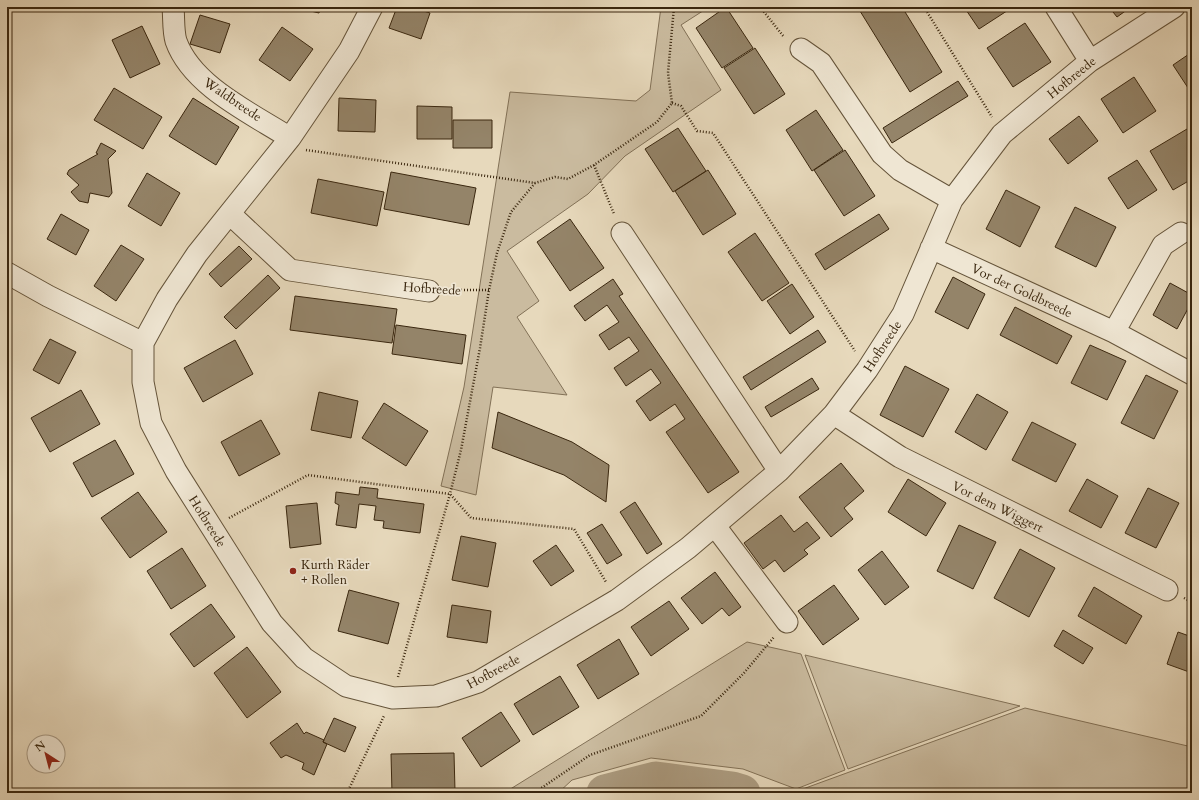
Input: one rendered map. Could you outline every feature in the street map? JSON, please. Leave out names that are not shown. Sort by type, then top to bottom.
[{"type":"street","name":"Waldbreede","points":[[173,7],[176,40],[191,68],[208,86],[290,138]]},
{"type":"street","name":"Hofbreede","points":[[372,7],[349,51],[290,138],[197,254],[167,299],[143,343],[143,382],[151,423],[176,471],[272,623],[304,658],[346,686],[393,698],[436,696],[478,682],[616,600],[716,526],[779,471],[834,414],[867,370],[903,314],[952,200],[1002,134],[1090,61],[1174,7]]},
{"type":"street","points":[[1056,7],[1090,61]]},
{"type":"street","points":[[801,49],[821,63],[882,154],[900,170],[952,200]]},
{"type":"street","name":"Hofbreede","points":[[230,214],[290,270],[429,291]]},
{"type":"street","points":[[622,233],[779,471]]},
{"type":"street","points":[[1114,332],[1163,245],[1181,233]]},
{"type":"street","name":"Vor der Goldbreede","points":[[931,248],[1114,332],[1192,374]]},
{"type":"street","points":[[7,273],[48,296],[143,343]]},
{"type":"street","name":"Vor dem Wiggert","points":[[834,414],[900,457],[1167,590]]},
{"type":"street","points":[[716,526],[787,622]]},
{"type":"path","points":[[290,138],[304,150],[535,183],[556,177],[568,179],[594,165],[657,122],[672,103],[668,73],[674,7]]},
{"type":"path","points":[[760,7],[782,35],[801,49]]},
{"type":"path","points":[[924,7],[1002,134]]},
{"type":"path","points":[[672,103],[680,106],[697,131],[713,133],[867,370]]},
{"type":"path","points":[[594,165],[622,233]]},
{"type":"path","points":[[347,793],[393,698],[450,494],[480,348],[489,290],[497,252],[511,212],[535,183]]},
{"type":"path","name":"Hofbreede","points":[[429,291],[489,290]]},
{"type":"path","points":[[212,528],[308,475],[450,494],[471,518],[574,529],[616,600]]},
{"type":"path","points":[[534,793],[590,755],[701,716],[744,673],[787,622]]},
{"type":"shaded area","points":[[661,7],[709,7],[681,25],[721,90],[625,156],[588,194],[507,251],[539,301],[517,317],[567,395],[493,387],[476,495],[441,486],[464,387],[510,92],[636,101],[650,90]]},
{"type":"shaded area","points":[[747,642],[801,654],[845,770],[796,789],[743,769],[651,758],[572,780],[558,793],[504,793]]},
{"type":"shaded area","points":[[805,655],[1020,706],[848,769]]},
{"type":"shaded area","points":[[1025,708],[1192,747],[1192,793],[809,793],[800,790]]},
{"type":"building","points":[[294,7],[321,7],[319,13]]},
{"type":"building","points":[[397,7],[411,7],[430,13],[421,39],[389,28]]},
{"type":"building","points":[[573,7],[606,7],[606,11]]},
{"type":"building","points":[[726,7],[753,48],[722,68],[696,28]]},
{"type":"building","points":[[867,7],[902,7],[942,72],[910,92],[860,11]]},
{"type":"building","points":[[964,7],[1013,7],[979,29]]},
{"type":"building","points":[[1109,7],[1131,7],[1117,17]]},
{"type":"building","points":[[200,15],[230,24],[220,53],[190,44]]},
{"type":"building","points":[[1025,23],[1051,62],[1013,87],[987,48]]},
{"type":"building","points":[[142,26],[160,64],[130,78],[112,40]]},
{"type":"building","points":[[282,27],[313,49],[290,81],[259,60]]},
{"type":"building","points":[[755,48],[785,94],[754,114],[724,68]]},
{"type":"building","points":[[1192,52],[1192,94],[1173,65]]},
{"type":"building","points":[[1134,77],[1156,111],[1123,133],[1101,99]]},
{"type":"building","points":[[958,81],[968,96],[892,143],[883,128]]},
{"type":"building","points":[[114,88],[162,117],[143,149],[94,120]]},
{"type":"building","points":[[193,98],[239,127],[216,165],[169,136]]},
{"type":"building","points":[[339,98],[376,100],[375,132],[338,131]]},
{"type":"building","points":[[417,106],[452,107],[452,139],[417,139]]},
{"type":"building","points":[[816,110],[843,150],[812,171],[786,130]]},
{"type":"building","points":[[1079,116],[1098,141],[1068,164],[1049,139]]},
{"type":"building","points":[[453,120],[492,120],[492,148],[453,148]]},
{"type":"building","points":[[678,128],[706,171],[673,192],[645,149]]},
{"type":"building","points":[[1187,129],[1192,137],[1192,179],[1173,190],[1150,151]]},
{"type":"building","points":[[101,143],[116,151],[108,159],[112,193],[109,197],[90,193],[88,203],[79,201],[71,192],[79,185],[67,174],[69,170],[98,154],[96,153]]},
{"type":"building","points":[[845,150],[875,196],[844,216],[814,170]]},
{"type":"building","points":[[1137,160],[1157,190],[1128,209],[1108,178]]},
{"type":"building","points":[[708,170],[736,214],[703,235],[675,191]]},
{"type":"building","points":[[391,172],[476,188],[469,225],[384,209]]},
{"type":"building","points":[[147,173],[180,193],[161,226],[128,206]]},
{"type":"building","points":[[318,179],[384,192],[377,226],[311,213]]},
{"type":"building","points":[[1006,190],[1040,207],[1020,247],[986,229]]},
{"type":"building","points":[[1075,207],[1116,227],[1096,267],[1055,247]]},
{"type":"building","points":[[61,214],[89,230],[76,255],[47,239]]},
{"type":"building","points":[[879,214],[889,229],[825,270],[815,254]]},
{"type":"building","points":[[570,219],[604,268],[570,291],[537,242]]},
{"type":"building","points":[[755,233],[789,283],[762,301],[728,252]]},
{"type":"building","points":[[121,245],[144,259],[116,301],[94,286]]},
{"type":"building","points":[[239,246],[252,259],[221,287],[209,274]]},
{"type":"building","points":[[268,275],[280,288],[236,329],[224,317]]},
{"type":"building","points":[[953,277],[985,294],[968,329],[935,312]]},
{"type":"building","points":[[613,279],[623,294],[619,296],[739,472],[708,493],[666,432],[685,419],[675,404],[650,421],[636,401],[661,383],[651,369],[626,386],[614,368],[639,351],[629,337],[609,350],[599,335],[619,322],[607,305],[585,321],[574,306]]},
{"type":"building","points":[[1170,283],[1192,295],[1192,301],[1177,329],[1153,315]]},
{"type":"building","points":[[792,284],[814,317],[790,334],[767,301]]},
{"type":"building","points":[[295,296],[397,309],[392,343],[290,330]]},
{"type":"building","points":[[1015,307],[1072,336],[1057,364],[1000,335]]},
{"type":"building","points":[[396,325],[466,335],[462,364],[392,354]]},
{"type":"building","points":[[818,330],[826,342],[751,390],[743,377]]},
{"type":"building","points":[[50,339],[76,352],[59,384],[33,370]]},
{"type":"building","points":[[235,340],[253,374],[203,402],[184,368]]},
{"type":"building","points":[[1090,345],[1126,361],[1107,400],[1071,383]]},
{"type":"building","points":[[905,366],[949,389],[923,437],[880,415]]},
{"type":"building","points":[[1146,375],[1178,391],[1154,439],[1121,423]]},
{"type":"building","points":[[812,378],[819,389],[771,417],[765,407]]},
{"type":"building","points":[[81,390],[100,424],[50,452],[31,418]]},
{"type":"building","points":[[319,392],[358,401],[351,438],[311,430]]},
{"type":"building","points":[[977,394],[1008,412],[986,450],[955,432]]},
{"type":"building","points":[[384,403],[428,431],[406,466],[362,438]]},
{"type":"building","points":[[498,412],[572,442],[609,465],[606,502],[564,475],[492,448]]},
{"type":"building","points":[[261,420],[280,454],[239,476],[221,442]]},
{"type":"building","points":[[1032,422],[1076,444],[1056,482],[1012,460]]},
{"type":"building","points":[[115,440],[134,474],[92,497],[73,463]]},
{"type":"building","points":[[841,463],[864,491],[844,508],[853,519],[831,537],[799,497]]},
{"type":"building","points":[[908,479],[946,503],[926,536],[888,512]]},
{"type":"building","points":[[1087,479],[1118,496],[1101,528],[1069,511]]},
{"type":"building","points":[[360,487],[378,489],[377,498],[424,504],[420,533],[383,528],[384,521],[374,520],[376,506],[359,504],[356,528],[336,525],[339,505],[335,503],[336,492],[359,495]]},
{"type":"building","points":[[1148,488],[1179,503],[1156,548],[1125,533]]},
{"type":"building","points":[[138,492],[167,532],[130,558],[101,518]]},
{"type":"building","points":[[635,502],[662,544],[647,554],[620,512]]},
{"type":"building","points":[[317,503],[321,544],[290,548],[286,506]]},
{"type":"building","points":[[781,515],[794,532],[807,522],[820,538],[804,550],[808,554],[784,572],[775,560],[763,569],[744,543]]},
{"type":"building","points":[[602,524],[622,555],[607,564],[587,533]]},
{"type":"building","points":[[959,525],[996,542],[973,589],[937,571]]},
{"type":"building","points":[[461,536],[496,543],[488,587],[452,580]]},
{"type":"building","points":[[556,545],[574,571],[551,586],[533,561]]},
{"type":"building","points":[[182,548],[206,586],[171,609],[147,571]]},
{"type":"building","points":[[1020,549],[1055,568],[1029,617],[994,598]]},
{"type":"building","points":[[882,551],[909,587],[885,605],[858,570]]},
{"type":"building","points":[[715,572],[741,607],[729,616],[722,608],[702,624],[681,598]]},
{"type":"building","points":[[834,585],[859,619],[823,645],[798,611]]},
{"type":"building","points":[[1094,587],[1142,616],[1126,644],[1078,616]]},
{"type":"building","points":[[349,590],[399,603],[388,644],[338,631]]},
{"type":"building","points":[[669,601],[689,629],[651,656],[631,627]]},
{"type":"building","points":[[211,604],[235,637],[194,667],[170,634]]},
{"type":"building","points":[[452,605],[491,611],[487,643],[447,637]]},
{"type":"building","points":[[1063,630],[1093,648],[1083,664],[1054,646]]},
{"type":"building","points":[[1178,632],[1192,637],[1192,673],[1167,664]]},
{"type":"building","points":[[619,639],[639,674],[598,699],[577,665]]},
{"type":"building","points":[[247,647],[281,692],[247,718],[214,673]]},
{"type":"building","points":[[560,676],[579,707],[533,735],[514,704]]},
{"type":"building","points":[[501,712],[520,741],[481,767],[462,738]]},
{"type":"building","points":[[334,718],[356,727],[345,752],[323,742]]},
{"type":"building","points":[[297,723],[304,734],[306,732],[324,740],[323,742],[327,744],[314,775],[302,769],[304,763],[286,755],[281,758],[270,743]]},
{"type":"building","points":[[454,753],[455,791],[392,793],[391,754]]},
{"type":"waterway","points":[[605,793],[656,780],[732,790],[742,793]]},
{"type":"place","name":"Kurth Räder + Rollen","points":[[293,571]]}]
